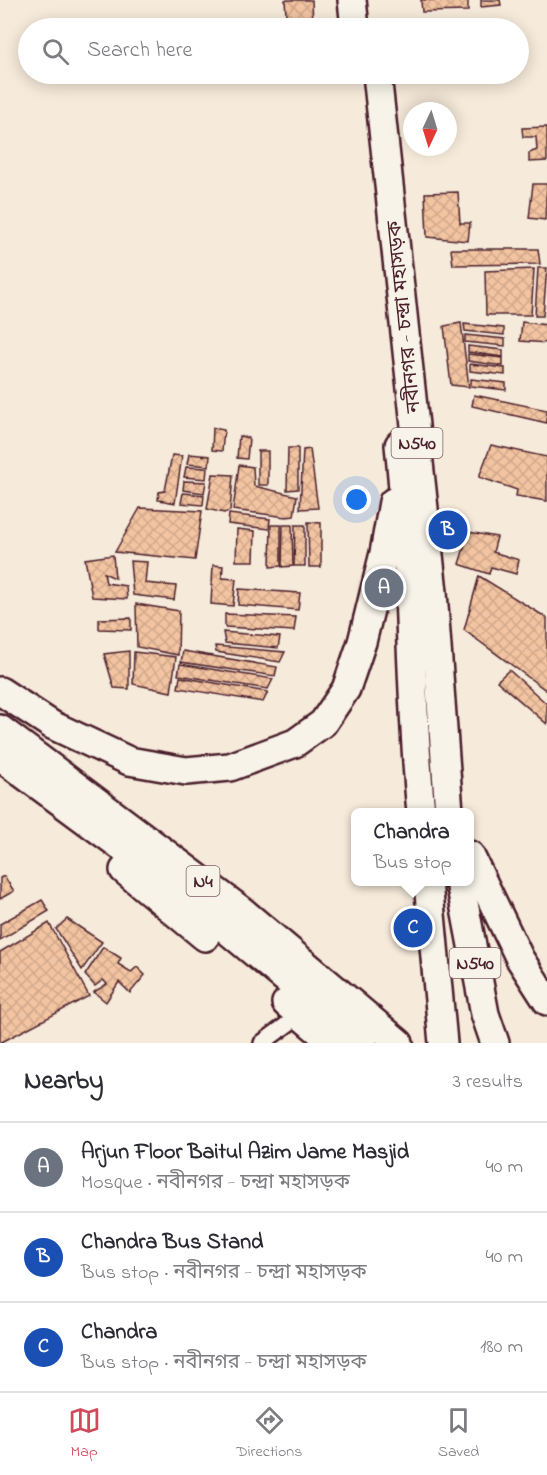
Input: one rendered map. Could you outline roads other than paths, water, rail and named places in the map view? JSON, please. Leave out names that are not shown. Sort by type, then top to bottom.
[{"type":"highway","points":[[352,0],[354,18]]},
{"type":"highway","points":[[369,0],[371,18]]},
{"type":"highway","name":"নবীনগর - চন্দ্রা মহাসড়ক","points":[[361,84],[400,459],[421,808]]},
{"type":"highway","name":"নবীনগর - চন্দ্রা মহাসড়ক","points":[[378,84],[433,592],[450,808]]},
{"type":"highway","name":"N540","points":[[0,691],[52,725],[129,761],[186,771],[230,767],[295,742],[323,723],[346,689],[362,642],[384,553],[400,459]]},
{"type":"highway","name":"N4","points":[[0,729],[241,910],[399,1043]]},
{"type":"highway","name":"N4","points":[[0,757],[168,881],[363,1043]]},
{"type":"highway","points":[[0,778],[114,862],[333,1043]]},
{"type":"highway","name":"N540","points":[[474,863],[520,959],[547,1001]]},
{"type":"highway","name":"N540","points":[[428,886],[444,1040]]},
{"type":"highway","name":"N540","points":[[461,886],[485,1014],[492,1037]]},
{"type":"street","points":[[262,1043],[300,1015]]},
{"type":"place","name":"Chandra Bus Stand","points":[[448,530]]},
{"type":"place","name":"Arjun Floor Baitul Azim Jame Masjid","points":[[384,588]]},
{"type":"place","name":"Chandra","points":[[413,928]]}]
